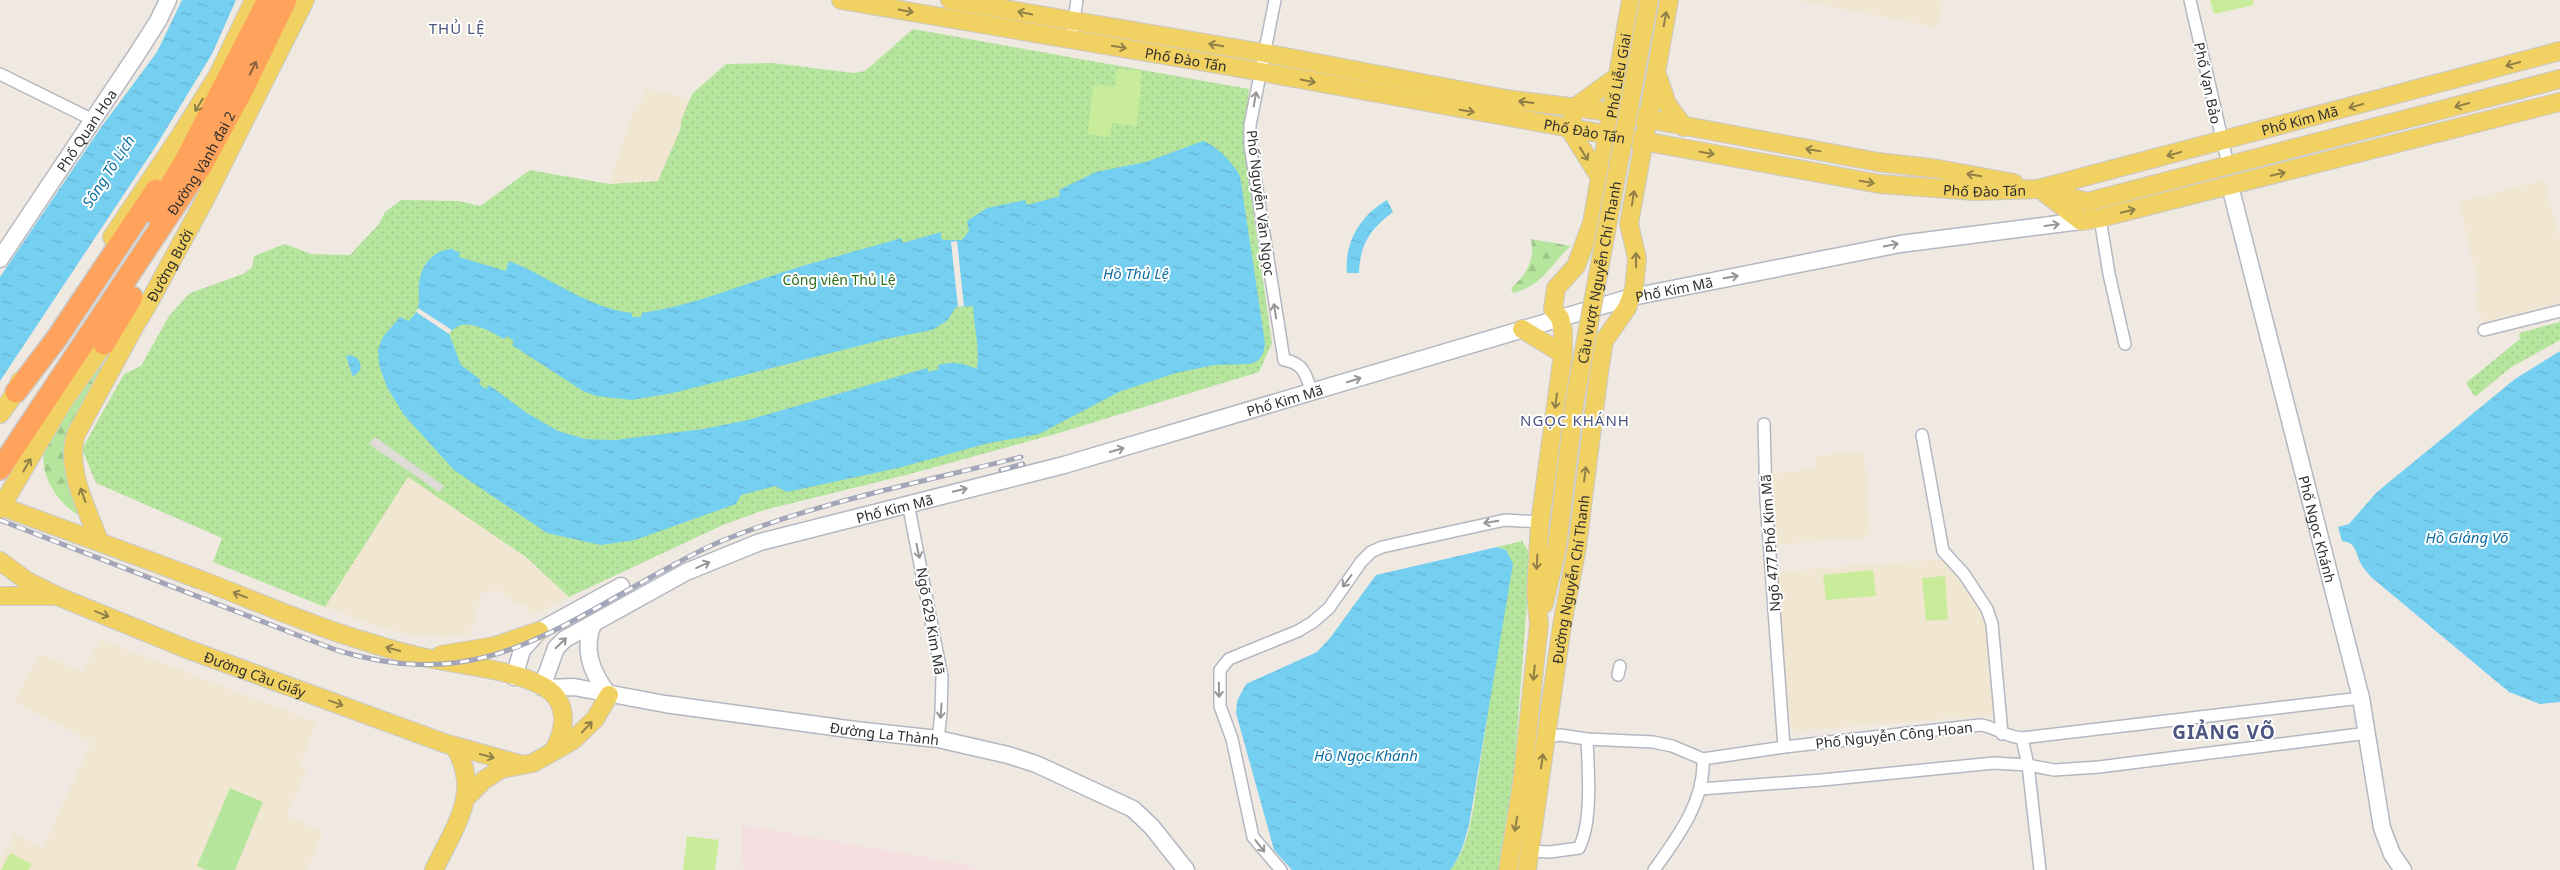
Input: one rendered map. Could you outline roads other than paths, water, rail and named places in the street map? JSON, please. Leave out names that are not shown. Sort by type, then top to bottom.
[{"type":"highway","name":"Đường Vành đai 2","points":[[208,135],[223,90],[268,0]]},
{"type":"highway","name":"Đường Vành đai 2","points":[[96,315],[168,192],[208,135],[286,0]]},
{"type":"highway","points":[[16,392],[58,338],[169,169],[208,135]]},
{"type":"highway","points":[[104,344],[205,177],[208,135]]},
{"type":"highway","points":[[0,444],[96,315]]},
{"type":"highway","points":[[0,469],[96,315]]},
{"type":"main road","name":"Phố Quan Hoa","points":[[0,258],[158,21],[168,0]]},
{"type":"main road","points":[[0,414],[16,392],[27,364],[218,75],[254,0]]},
{"type":"main road","name":"Đường Bưởi","points":[[1,508],[63,402],[104,344],[139,319],[202,205],[305,0]]},
{"type":"main road","name":"Phố Đào Tấn","points":[[841,0],[1072,30],[1264,52],[1506,99],[1611,112],[1878,162],[1983,176],[2038,188]]},
{"type":"main road","name":"Phố Đào Tấn","points":[[950,0],[1072,30],[1260,72],[1570,130],[1880,184],[1976,191],[2038,188]]},
{"type":"main road","name":"Phố Liễu Giai","points":[[1560,318],[1553,309],[1556,288],[1576,266],[1592,222],[1632,0]]},
{"type":"main road","name":"Cầu vượt Nguyễn Chí Thanh","points":[[1539,624],[1556,547],[1575,399],[1649,0]]},
{"type":"main road","points":[[1632,297],[1638,260],[1629,224],[1651,144],[1655,120],[1656,72],[1669,0]]},
{"type":"main road","points":[[1624,42],[1638,53],[1660,48]]},
{"type":"main road","name":"Phố Kim Mã","points":[[2038,188],[2560,51]]},
{"type":"main road","points":[[1342,88],[1345,69]]},
{"type":"main road","points":[[1656,72],[1667,104],[1684,127]]},
{"type":"main road","points":[[1599,176],[1570,130],[1574,108],[1618,76]]},
{"type":"main road","name":"Phố Kim Mã","points":[[2038,188],[2087,202],[2560,79]]},
{"type":"main road","name":"Phố Kim Mã","points":[[533,683],[556,648],[565,639],[686,572],[760,542],[1064,465],[1632,297],[1900,244],[2100,218],[2371,152],[2560,102]]},
{"type":"main road","points":[[2365,130],[2371,152]]},
{"type":"main road","name":"Phố Ngọc Khánh","points":[[2230,186],[2361,698],[2382,828],[2392,854],[2403,870]]},
{"type":"main road","points":[[2038,188],[2080,220]]},
{"type":"main road","points":[[1592,222],[1601,231],[1611,232],[1629,224]]},
{"type":"main road","name":"Đường Nguyễn Chí Thanh","points":[[1527,870],[1562,625],[1577,547],[1604,341],[1632,297]]},
{"type":"main road","name":"Đường Nguyễn Chí Thanh","points":[[1513,868],[1539,624],[1536,593],[1540,522],[1562,354],[1563,331],[1560,318]]},
{"type":"main road","points":[[99,541],[73,466],[72,446],[76,434],[139,319]]},
{"type":"main road","points":[[1522,329],[1562,354]]},
{"type":"main road","points":[[1560,372],[1569,363],[1586,359],[1599,372]]},
{"type":"main road","points":[[1,508],[99,541],[345,635],[416,656],[475,666],[533,683],[556,698],[562,710],[564,723],[562,736],[555,748],[545,757],[533,763],[519,764],[491,775],[466,798]]},
{"type":"main road","name":"Cầu vượt Nguyễn Chí Thanh","points":[[1556,547],[1562,625]]},
{"type":"main road","name":"Đường Cầu Giấy","points":[[0,561],[27,581],[57,596],[187,649],[454,746],[519,764]]},
{"type":"main road","points":[[416,656],[477,650],[539,630],[621,586]]},
{"type":"main road","points":[[0,596],[57,596]]},
{"type":"main road","points":[[555,748],[572,741],[584,731],[603,707],[609,695],[597,680],[590,663],[588,638],[597,622],[592,602]]},
{"type":"main road","points":[[533,683],[522,650],[539,630]]},
{"type":"main road","name":"Đường La Thành","points":[[533,683],[574,687],[609,695],[855,730],[938,739],[980,747],[1036,764],[1133,809],[1152,827],[1183,869]]},
{"type":"main road","points":[[434,870],[466,798],[468,784],[465,768],[454,746]]},
{"type":"street","points":[[1072,30],[1076,0]]},
{"type":"street","name":"Phố Nguyễn Văn Ngọc","points":[[1276,0],[1250,125],[1250,145],[1278,332],[1284,360],[1295,361],[1304,368],[1312,393]]},
{"type":"street","name":"Phố Vạn Bảo","points":[[2190,0],[2228,166]]},
{"type":"street","points":[[0,74],[93,120]]},
{"type":"street","points":[[2100,218],[2109,274],[2125,344]]},
{"type":"street","points":[[2484,330],[2560,311]]},
{"type":"street","name":"Ngõ 477 Phố Kim Mã","points":[[1764,424],[1766,500],[1784,747]]},
{"type":"street","points":[[1922,436],[1943,551],[1964,574],[1987,609],[1992,624],[2002,734]]},
{"type":"street","name":"Ngõ 629 Kim Mã","points":[[908,503],[942,677],[938,739]]},
{"type":"street","points":[[1281,870],[1254,837],[1232,738],[1220,706],[1220,670],[1229,659],[1237,654],[1298,631],[1313,622],[1329,608],[1371,552],[1382,547],[1485,523],[1504,520],[1540,522]]},
{"type":"street","name":"Phố Nguyễn Công Hoan","points":[[1546,737],[1560,735],[1587,739],[1633,740],[1664,744],[1703,759],[1784,747],[1980,725],[1992,727],[2002,734],[2022,738],[2361,698]]},
{"type":"street","points":[[1700,789],[1849,778],[1994,763],[2028,765],[2054,770],[2090,767],[2368,733]]},
{"type":"street","points":[[2022,738],[2028,765],[2040,870]]},
{"type":"street","points":[[1530,851],[1550,852],[1579,848],[1584,837],[1589,781],[1587,739]]},
{"type":"street","points":[[1654,870],[1681,833],[1700,789],[1704,773],[1703,759]]},
{"type":"water","name":"Sông Tô Lịch","points":[[182,0],[236,0],[212,54],[156,146],[0,381],[0,277],[102,126],[157,52]]},
{"type":"water","name":"Hồ Thủ Lệ","points":[[1203,141],[1219,151],[1237,171],[1240,176],[1265,343],[1263,354],[1257,361],[1250,364],[1214,365],[1176,373],[1121,391],[1039,434],[989,443],[898,468],[787,492],[775,486],[741,495],[736,504],[635,540],[601,545],[547,533],[454,470],[404,415],[387,387],[379,365],[378,349],[383,337],[400,317],[409,321],[416,313],[422,270],[435,255],[447,250],[454,249],[454,251],[460,252],[459,257],[506,271],[509,261],[584,299],[616,310],[632,313],[632,317],[641,317],[642,313],[688,303],[797,268],[901,238],[903,243],[941,232],[943,240],[962,240],[969,231],[967,221],[987,208],[1025,200],[1027,205],[1060,196],[1059,190],[1096,172],[1146,162]],"holes":[[[973,306],[978,361],[977,369],[958,363],[938,365],[939,369],[929,372],[927,368],[748,420],[703,429],[615,440],[585,439],[558,431],[527,413],[489,385],[486,389],[479,384],[481,380],[461,365],[449,334],[454,328],[468,324],[483,328],[504,339],[507,336],[514,341],[512,345],[583,391],[596,396],[632,400],[673,393],[886,339],[932,330],[947,321],[956,307]]]},
{"type":"water","points":[[1387,200],[1393,212],[1372,231],[1364,245],[1359,273],[1347,273],[1348,251],[1356,230],[1369,213]]},
{"type":"water","name":"Hồ Giảng Võ","points":[[2560,351],[2560,702],[2540,704],[2509,692],[2371,577],[2362,566],[2353,546],[2342,541],[2338,527],[2349,524],[2377,492],[2515,379]]},
{"type":"water","points":[[350,355],[360,362],[360,370],[353,377],[346,356]]},
{"type":"water","name":"Hồ Ngọc Khánh","points":[[1497,547],[1506,550],[1513,564],[1469,825],[1462,849],[1454,865],[1450,870],[1292,870],[1274,850],[1236,713],[1237,701],[1246,684],[1317,652],[1330,638],[1376,575]]},
{"type":"railway","points":[[0,520],[336,650],[384,661],[427,665],[466,661],[503,652],[539,638],[697,553],[724,540],[760,527],[871,494],[1021,457]]},
{"type":"railway","points":[[1001,470],[1023,464]]},
{"type":"district","name":"THỦ LỆ","points":[[457,28]]},
{"type":"district","name":"NGỌC KHÁNH","points":[[1575,420]]},
{"type":"district","name":"GIẢNG VÕ","points":[[2224,732]]},
{"type":"park label","name":"Công viên Thủ Lệ","points":[[839,279]]}]
